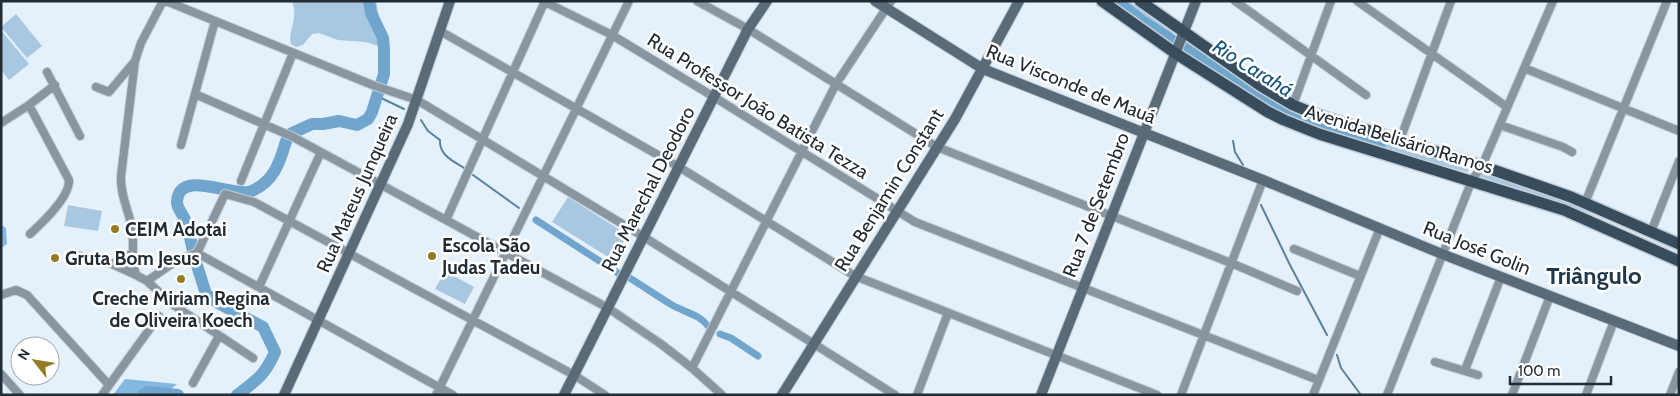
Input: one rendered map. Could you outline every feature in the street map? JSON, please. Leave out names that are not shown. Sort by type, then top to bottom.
[{"type":"main road","name":"Avenida Belisário Ramos","points":[[1102,1],[1261,86],[1292,105],[1315,114],[1482,166],[1585,203],[1679,244]]},
{"type":"main road","name":"Avenida Belisário Ramos","points":[[1140,1],[1179,43],[1261,108],[1284,120],[1319,134],[1564,210],[1679,260]]},
{"type":"street","points":[[136,275],[131,254],[132,229],[120,186],[135,61],[141,42],[165,1],[375,86],[417,100],[644,237],[895,395]]},
{"type":"street","name":"Rua Mateus Junqueira","points":[[285,392],[408,124],[450,1]]},
{"type":"street","points":[[446,220],[544,1]]},
{"type":"street","name":"Rua Professor João Batista Tezza","points":[[544,1],[612,35],[714,96],[896,212],[932,230],[1318,380]]},
{"type":"street","points":[[438,391],[629,1]]},
{"type":"street","points":[[697,1],[748,29],[937,147],[1232,263],[1298,291]]},
{"type":"street","name":"Rua Marechal Deodoro","points":[[564,395],[748,29],[767,1]]},
{"type":"street","name":"Rua Visconde de Mauá","points":[[876,1],[889,5],[983,69],[1264,180]]},
{"type":"street","name":"Rua Benjamin Constant","points":[[782,395],[937,147],[983,69],[1019,1]]},
{"type":"street","name":"Rua 7 de Setembro","points":[[1041,395],[1196,1]]},
{"type":"street","points":[[1235,1],[1366,95]]},
{"type":"street","points":[[1292,105],[1332,1]]},
{"type":"street","points":[[1357,1],[1507,107]]},
{"type":"street","points":[[1400,140],[1451,1]]},
{"type":"street","points":[[1387,395],[1472,180],[1482,166],[1553,1]]},
{"type":"street","points":[[1585,203],[1667,1]]},
{"type":"street","points":[[692,368],[836,84],[889,5]]},
{"type":"street","points":[[181,145],[214,21]]},
{"type":"street","points":[[440,32],[679,167],[855,276],[1157,395]]},
{"type":"street","points":[[241,181],[293,53]]},
{"type":"street","points":[[96,87],[109,92],[135,61]]},
{"type":"street","points":[[1524,68],[1679,131]]},
{"type":"street","points":[[47,72],[80,136]]},
{"type":"street","points":[[1,123],[28,106],[55,85]]},
{"type":"street","points":[[195,94],[293,136],[608,308],[661,344],[722,395]]},
{"type":"street","points":[[28,106],[69,180],[67,192],[30,234]]},
{"type":"street","points":[[1500,125],[1572,152]]},
{"type":"street","points":[[259,287],[321,152]]},
{"type":"street","points":[[1651,232],[1679,161]]},
{"type":"street","points":[[1181,395],[1264,180]]},
{"type":"street","name":"Rua José Golin","points":[[1264,180],[1442,254],[1679,346]]},
{"type":"street","points":[[198,253],[225,194],[254,202],[574,375],[605,395]]},
{"type":"street","points":[[1313,395],[1380,228]]},
{"type":"street","points":[[1294,248],[1360,276]]},
{"type":"street","points":[[147,281],[179,259],[198,253],[318,320],[438,391],[453,395]]},
{"type":"street","points":[[112,264],[131,254]]},
{"type":"street","points":[[76,255],[112,264],[147,281],[172,304],[253,358]]},
{"type":"street","points":[[1465,370],[1501,277]]},
{"type":"street","points":[[1,295],[16,290],[27,295],[109,385]]},
{"type":"street","points":[[1512,395],[1550,296]]},
{"type":"street","points":[[917,395],[948,313]]},
{"type":"street","points":[[102,395],[158,316]]},
{"type":"street","points":[[1586,395],[1614,322]]},
{"type":"street","points":[[193,383],[219,336]]},
{"type":"street","points":[[1436,362],[1478,375]]},
{"type":"street","points":[[1670,395],[1679,372]]},
{"type":"street","points":[[1,374],[18,394]]},
{"type":"street","points":[[285,392],[296,395]]},
{"type":"shaded area","points":[[292,1],[376,1],[379,18],[388,44],[382,47],[365,42],[338,40],[319,33],[312,34],[303,45],[296,47],[291,44],[290,39],[294,20]]},
{"type":"shaded area","points":[[1109,1],[1129,1],[1173,33],[1171,43],[1168,43]]},
{"type":"shaded area","points":[[16,14],[42,46],[27,58],[1,27]]},
{"type":"shaded area","points":[[1,30],[29,64],[9,80],[1,70]]},
{"type":"shaded area","points":[[1186,42],[1243,80],[1327,122],[1469,168],[1468,172],[1406,157],[1294,121],[1180,52]]},
{"type":"shaded area","points":[[1481,169],[1590,206],[1679,247],[1679,252],[1602,217],[1478,176]]},
{"type":"shaded area","points":[[568,197],[628,235],[613,260],[552,222]]},
{"type":"shaded area","points":[[68,205],[102,211],[98,231],[64,226]]},
{"type":"shaded area","points":[[1,225],[6,228],[7,244],[1,248]]},
{"type":"shaded area","points":[[445,271],[474,287],[465,304],[435,289]]},
{"type":"shaded area","points":[[125,379],[177,384],[163,395],[113,395]]},
{"type":"waterway","points":[[193,250],[186,223],[177,205],[180,192],[187,187],[197,185],[233,191],[252,191],[267,181],[273,174],[288,135],[312,124],[339,121],[357,125],[368,119],[384,74],[383,38],[371,13],[369,1]]},
{"type":"waterway","name":"Rio Carahá","points":[[1116,1],[1142,21],[1249,90],[1293,114],[1380,145]]},
{"type":"waterway","name":"Rio Carahá","points":[[1232,84],[1234,79]]},
{"type":"waterway","points":[[377,96],[404,109]]},
{"type":"waterway","points":[[421,120],[428,131],[440,140],[444,154],[464,168]]},
{"type":"waterway","points":[[1233,141],[1235,152],[1243,165]]},
{"type":"waterway","points":[[473,175],[519,208]]},
{"type":"waterway","points":[[1261,205],[1327,335]]},
{"type":"waterway","points":[[536,220],[618,273]]},
{"type":"waterway","points":[[195,259],[206,294],[218,303],[263,327],[275,352],[260,376],[237,395]]},
{"type":"waterway","points":[[628,277],[672,305],[700,319],[708,326]]},
{"type":"waterway","points":[[720,334],[731,338],[758,356]]},
{"type":"waterway","points":[[1337,355],[1341,368],[1361,395]]},
{"type":"waterway","points":[[143,395],[148,392],[178,395]]},
{"type":"place","name":"CEIM Adotai","points":[[115,229]]},
{"type":"place","name":"Escola São Judas Tadeu","points":[[432,256]]},
{"type":"place","name":"Gruta Bom Jesus","points":[[55,258]]},
{"type":"place","name":"Creche Miriam Regina de Oliveira Koech","points":[[181,279]]},
{"type":"district","name":"Triângulo","points":[[1594,275]]}]
